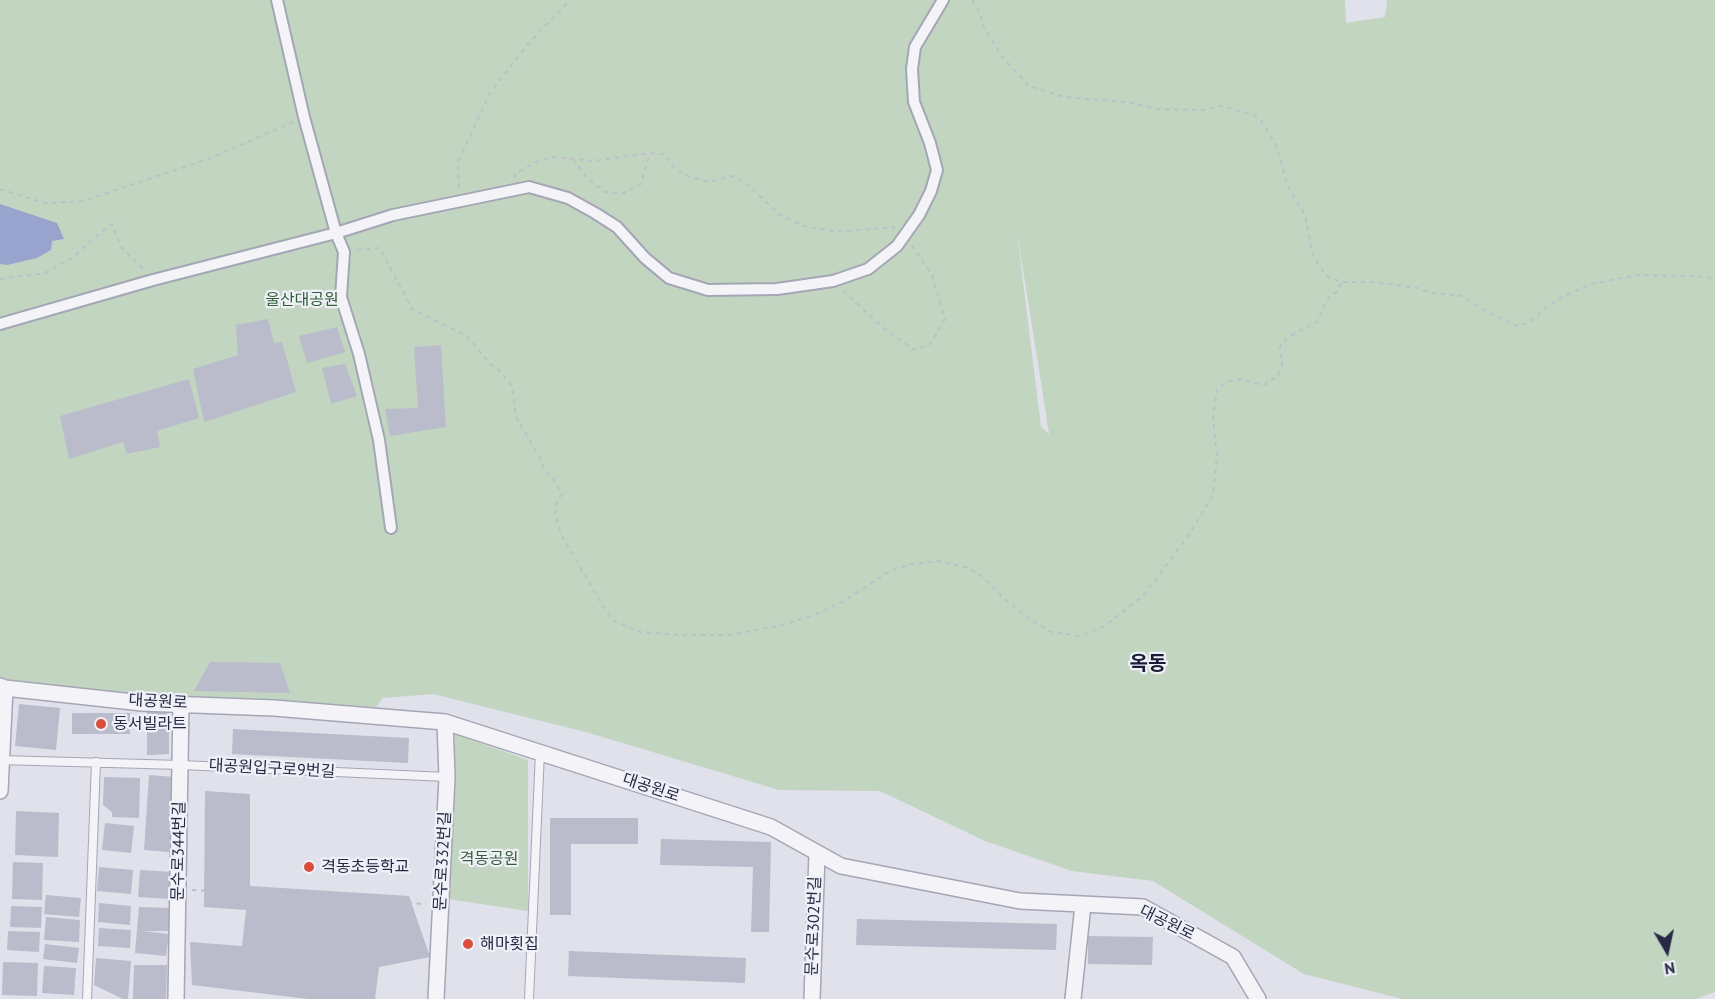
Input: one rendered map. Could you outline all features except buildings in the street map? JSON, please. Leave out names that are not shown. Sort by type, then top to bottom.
[{"type":"street","points":[[277,0],[304,117],[336,233],[344,252],[341,297],[359,354],[380,440],[391,528]]},
{"type":"street","points":[[0,324],[153,280],[336,233],[393,215],[529,187],[568,198],[616,227],[645,258],[669,279],[708,290],[777,289],[833,281],[868,269],[897,246],[919,215],[931,191],[937,170],[930,142],[914,102],[912,69],[915,47],[943,0]]},
{"type":"street","points":[[0,791],[3,687]]},
{"type":"street","name":"대공원로","points":[[3,687],[142,703],[274,708],[445,722],[771,827],[841,866],[1020,901],[1143,907],[1233,957],[1258,999]]},
{"type":"street","name":"문수로344번길","points":[[176,999],[181,704]]},
{"type":"street","name":"문수로332번길","points":[[436,999],[447,777],[445,722]]},
{"type":"street","name":"문수로302번길","points":[[812,999],[817,853]]},
{"type":"street","points":[[1073,999],[1083,905]]},
{"type":"lane","points":[[530,999],[540,752]]},
{"type":"lane","name":"대공원입구로9번길","points":[[1,760],[181,765],[447,777]]},
{"type":"lane","points":[[87,999],[96,762]]},
{"type":"path","points":[[459,200],[458,162],[490,93],[527,45],[570,0]]},
{"type":"path","points":[[972,0],[979,11],[984,27],[1004,58],[1029,86],[1064,97],[1126,102],[1157,109],[1202,110],[1221,106],[1254,115],[1262,122],[1276,145],[1288,187],[1305,215],[1312,252],[1328,277],[1342,282],[1374,282],[1463,296],[1491,315],[1516,327],[1537,317],[1541,310],[1560,298],[1592,284],[1638,275],[1701,277],[1715,281]]},
{"type":"path","points":[[0,189],[45,203],[83,201],[211,158],[304,117]]},
{"type":"path","points":[[573,159],[588,179],[605,192],[624,193],[641,184],[650,153]]},
{"type":"path","points":[[505,191],[516,173],[536,162],[555,157],[594,161],[650,153],[664,154],[675,169],[688,176],[708,182],[733,176],[748,184],[779,214],[804,226],[837,232],[907,230],[932,275],[945,319],[930,344],[915,350],[887,331],[833,281]]},
{"type":"path","points":[[0,279],[45,273],[74,257],[112,224],[121,247],[153,280]]},
{"type":"path","points":[[344,252],[380,248],[412,309],[467,336],[512,386],[516,417],[545,471],[553,478],[562,494],[556,504],[555,515],[562,536],[614,621],[641,632],[681,635],[729,635],[778,626],[812,616],[844,601],[891,570],[912,564],[937,561],[969,568],[983,577],[1003,598],[1031,620],[1051,632],[1080,636],[1105,626],[1145,594],[1190,533],[1213,495],[1217,456],[1213,418],[1217,388],[1228,381],[1237,379],[1264,385],[1278,376],[1282,366],[1280,347],[1283,342],[1317,322],[1328,298],[1338,291],[1342,282]]},
{"type":"path","points":[[178,889],[441,905]]},
{"type":"green space","name":"울산대공원","points":[[0,0],[1345,0],[1346,23],[1385,17],[1387,0],[1715,0],[1715,992],[1696,999],[1402,999],[1304,974],[1153,881],[1072,871],[985,841],[880,791],[779,790],[586,732],[433,694],[383,698],[376,707],[138,696],[11,682],[0,678]],"holes":[[[1017,232],[1049,434],[1041,427]]]},
{"type":"green space","name":"격동공원","points":[[455,734],[528,760],[528,911],[447,899]]},
{"type":"water","points":[[0,204],[57,223],[64,239],[52,241],[51,250],[37,258],[7,265],[0,264]]},
{"type":"place","name":"동서빌라트","points":[[101,724]]},
{"type":"place","name":"격동초등학교","points":[[309,867]]},
{"type":"place","name":"해마횟집","points":[[468,944]]},
{"type":"district","name":"옥동","points":[[1148,664]]}]
